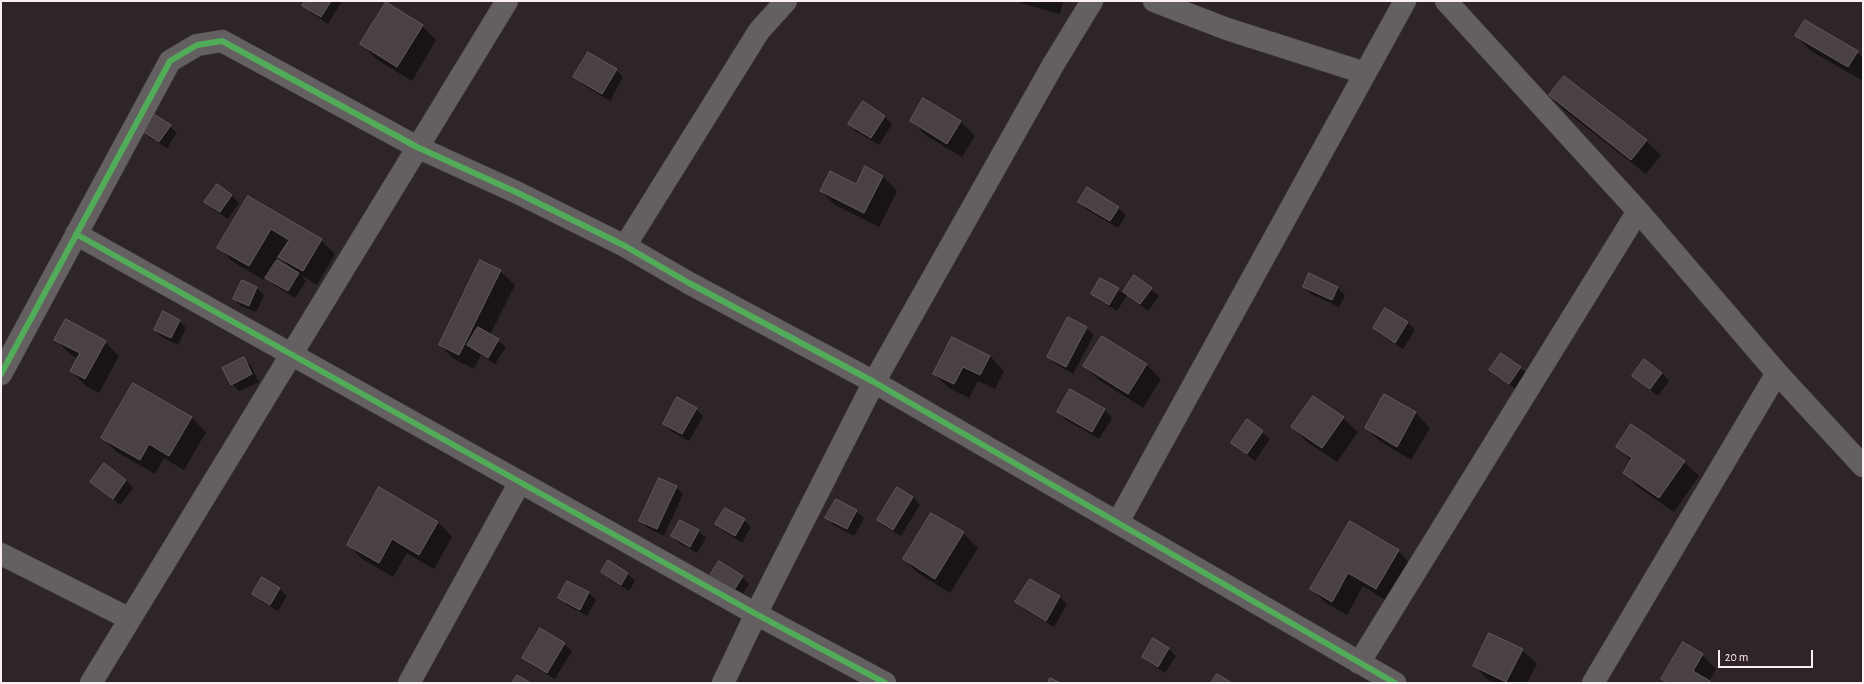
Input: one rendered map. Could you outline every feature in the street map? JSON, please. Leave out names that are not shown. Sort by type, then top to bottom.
[{"type":"street","points":[[91,683],[290,354],[507,1]]},
{"type":"street","points":[[625,246],[759,31],[786,1]]},
{"type":"street","points":[[724,683],[756,614],[874,382],[1052,65],[1092,1]]},
{"type":"street","points":[[1154,1],[1227,29],[1365,73]]},
{"type":"street","points":[[1118,522],[1405,1]]},
{"type":"street","points":[[1446,1],[1638,211],[1777,373],[1863,466]]},
{"type":"street","points":[[1,374],[170,61],[197,45],[222,41],[417,147],[518,193],[625,246],[689,283],[874,382],[1395,683]]},
{"type":"street","points":[[1359,663],[1638,211]]},
{"type":"street","points":[[76,234],[756,614],[885,683]]},
{"type":"street","points":[[1593,683],[1777,373]]},
{"type":"street","points":[[408,683],[520,482]]},
{"type":"street","points":[[1,554],[130,619]]},
{"type":"building","points":[[305,1],[331,1],[321,17],[302,6]]},
{"type":"building","points":[[386,2],[423,25],[397,67],[360,44]]},
{"type":"building","points":[[1805,20],[1858,51],[1848,67],[1795,36]]},
{"type":"building","points":[[588,52],[617,69],[602,94],[573,77]]},
{"type":"building","points":[[1564,76],[1647,140],[1631,160],[1549,95]]},
{"type":"building","points":[[923,98],[961,121],[947,144],[910,121]]},
{"type":"building","points":[[863,101],[885,116],[871,138],[848,124]]},
{"type":"building","points":[[152,113],[171,125],[159,142],[141,130]]},
{"type":"building","points":[[865,166],[883,176],[864,213],[820,191],[830,171],[856,184]]},
{"type":"building","points":[[217,184],[232,195],[220,212],[204,202]]},
{"type":"building","points":[[1087,187],[1119,207],[1110,221],[1078,202]]},
{"type":"building","points":[[248,196],[322,239],[303,271],[278,257],[289,240],[271,229],[249,266],[217,248]]},
{"type":"building","points":[[277,260],[299,273],[288,291],[265,278]]},
{"type":"building","points":[[480,260],[501,270],[459,355],[439,345]]},
{"type":"building","points":[[1309,273],[1338,287],[1332,300],[1303,287]]},
{"type":"building","points":[[1134,275],[1152,288],[1140,304],[1123,292]]},
{"type":"building","points":[[1100,278],[1119,288],[1109,305],[1091,294]]},
{"type":"building","points":[[242,280],[257,287],[249,306],[233,299]]},
{"type":"building","points":[[1385,308],[1408,322],[1395,343],[1373,328]]},
{"type":"building","points":[[163,311],[180,320],[171,338],[154,330]]},
{"type":"building","points":[[1068,317],[1087,327],[1066,367],[1047,357]]},
{"type":"building","points":[[66,319],[106,341],[85,379],[70,371],[80,353],[54,340]]},
{"type":"building","points":[[478,327],[499,339],[488,358],[467,345]]},
{"type":"building","points":[[1102,336],[1147,364],[1128,394],[1083,366]]},
{"type":"building","points":[[952,337],[990,356],[980,375],[963,367],[954,384],[933,374]]},
{"type":"building","points":[[1501,353],[1521,367],[1509,384],[1489,370]]},
{"type":"building","points":[[244,357],[252,374],[231,385],[222,368]]},
{"type":"building","points":[[1644,359],[1662,373],[1650,389],[1632,376]]},
{"type":"building","points":[[133,383],[192,417],[169,456],[149,444],[140,460],[101,438]]},
{"type":"building","points":[[1070,389],[1105,409],[1092,432],[1057,412]]},
{"type":"building","points":[[1384,394],[1416,412],[1397,447],[1365,428]]},
{"type":"building","points":[[1313,396],[1344,417],[1322,448],[1291,427]]},
{"type":"building","points":[[677,397],[697,408],[682,434],[663,424]]},
{"type":"building","points":[[1247,419],[1263,431],[1247,454],[1231,443]]},
{"type":"building","points":[[1631,424],[1685,461],[1659,498],[1623,473],[1632,458],[1616,447]]},
{"type":"building","points":[[104,463],[126,480],[113,499],[90,482]]},
{"type":"building","points":[[659,478],[677,486],[657,529],[639,521]]},
{"type":"building","points":[[379,487],[438,522],[419,555],[392,539],[379,563],[347,545]]},
{"type":"building","points":[[897,487],[913,497],[893,530],[877,520]]},
{"type":"building","points":[[836,499],[857,510],[847,529],[825,518]]},
{"type":"building","points":[[725,508],[745,519],[735,536],[715,524]]},
{"type":"building","points":[[931,513],[964,532],[935,579],[903,559]]},
{"type":"building","points":[[680,520],[699,530],[690,547],[671,536]]},
{"type":"building","points":[[1350,521],[1399,550],[1376,589],[1348,573],[1332,602],[1310,589]]},
{"type":"building","points":[[608,560],[628,573],[621,585],[601,572]]},
{"type":"building","points":[[719,561],[743,576],[731,595],[707,580]]},
{"type":"building","points":[[262,577],[280,588],[270,605],[252,594]]},
{"type":"building","points":[[1030,579],[1060,596],[1046,621],[1015,602]]},
{"type":"building","points":[[567,581],[589,592],[580,610],[558,598]]},
{"type":"building","points":[[540,628],[565,643],[547,673],[522,658]]},
{"type":"building","points":[[1489,633],[1523,649],[1506,682],[1473,666]]},
{"type":"building","points":[[1153,638],[1169,648],[1158,667],[1142,657]]},
{"type":"building","points":[[1683,642],[1703,654],[1693,671],[1710,681],[1709,683],[1668,683],[1661,679]]},
{"type":"building","points":[[1217,674],[1232,683],[1211,683]]},
{"type":"building","points":[[517,675],[531,683],[512,683]]},
{"type":"building","points":[[1050,678],[1061,683],[1048,683]]},
{"type":"cycle path","points":[[1,374],[170,61],[197,45],[222,41],[417,147],[518,193],[625,246],[689,283],[874,382],[1395,683]]},
{"type":"cycle path","points":[[76,234],[756,614],[885,683]]}]
